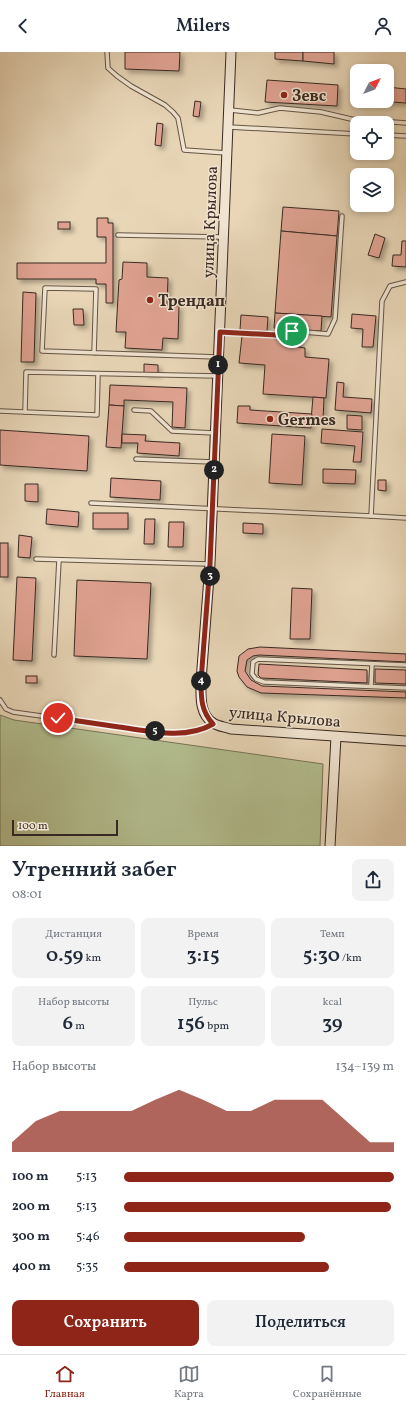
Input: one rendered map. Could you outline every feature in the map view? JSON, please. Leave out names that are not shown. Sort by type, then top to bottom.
[{"type":"street","name":"улица Крылова","points":[[231,52],[213,508],[201,700],[205,713],[213,724],[231,729],[406,741]]},
{"type":"street","points":[[330,846],[336,737]]},
{"type":"lane","points":[[107,52],[108,68],[117,76],[174,112],[178,118],[184,150],[227,153]]},
{"type":"lane","points":[[229,110],[258,113],[280,108],[321,112],[351,119],[406,122]]},
{"type":"lane","points":[[228,127],[350,134]]},
{"type":"lane","points":[[394,135],[406,136]]},
{"type":"lane","points":[[220,332],[276,335],[292,331],[328,334],[334,319],[342,216]]},
{"type":"lane","points":[[118,235],[224,237]]},
{"type":"lane","points":[[371,516],[382,301],[390,286],[406,282]]},
{"type":"lane","points":[[94,353],[96,289],[44,288],[42,351],[94,353],[219,357]]},
{"type":"lane","points":[[24,412],[26,372],[218,376]]},
{"type":"lane","points":[[0,411],[97,415],[98,374]]},
{"type":"lane","points":[[134,410],[150,411],[172,431],[216,433]]},
{"type":"lane","points":[[136,459],[214,462]]},
{"type":"lane","points":[[91,503],[406,518]]},
{"type":"lane","points":[[36,559],[210,564]]},
{"type":"lane","points":[[54,655],[59,560]]},
{"type":"lane","points":[[406,665],[258,659],[253,662],[252,674],[256,679],[264,682],[406,688]]},
{"type":"lane","points":[[371,686],[372,664]]},
{"type":"lane","points":[[0,700],[6,709],[13,712],[150,731],[176,733],[191,731],[213,724]]},
{"type":"green space","points":[[0,715],[14,720],[323,764],[320,846],[0,846]]},
{"type":"building","points":[[125,52],[180,52],[179,71],[125,69]]},
{"type":"building","points":[[275,52],[303,52],[303,61],[275,59]]},
{"type":"building","points":[[303,52],[334,52],[334,64],[303,61]]},
{"type":"building","points":[[267,80],[338,85],[337,106],[265,102]]},
{"type":"building","points":[[394,88],[406,89],[406,103],[394,102]]},
{"type":"building","points":[[195,101],[201,102],[199,117],[193,116]]},
{"type":"building","points":[[157,123],[163,124],[161,146],[155,145]]},
{"type":"building","points":[[283,207],[339,211],[337,236],[281,231]]},
{"type":"building","points":[[97,218],[108,218],[108,223],[113,223],[113,303],[106,303],[106,284],[96,284],[96,279],[17,279],[17,263],[106,263],[106,237],[97,237]]},
{"type":"building","points":[[58,222],[70,222],[70,229],[58,229]]},
{"type":"building","points":[[281,231],[337,236],[331,317],[275,313]]},
{"type":"building","points":[[375,234],[385,238],[379,258],[368,255]]},
{"type":"building","points":[[402,241],[406,241],[406,267],[392,266],[393,255],[401,255]]},
{"type":"building","points":[[123,262],[147,263],[147,277],[168,278],[167,305],[179,306],[178,339],[163,338],[162,350],[125,348],[126,332],[116,332],[119,280],[122,279]]},
{"type":"building","points":[[23,292],[36,293],[34,362],[21,362]]},
{"type":"building","points":[[73,309],[83,309],[84,325],[74,325]]},
{"type":"building","points":[[275,313],[322,316],[321,331],[274,328]]},
{"type":"building","points":[[352,314],[376,316],[373,347],[362,347],[363,329],[351,328]]},
{"type":"building","points":[[241,315],[268,317],[267,331],[240,330]]},
{"type":"building","points":[[242,336],[299,340],[298,347],[305,348],[305,357],[329,359],[326,398],[263,394],[265,365],[239,363]]},
{"type":"building","points":[[144,364],[158,365],[158,374],[144,373]]},
{"type":"building","points":[[337,382],[344,383],[343,397],[372,399],[371,413],[335,410]]},
{"type":"building","points":[[110,385],[187,388],[185,428],[172,427],[173,402],[124,400],[124,406],[109,405]]},
{"type":"building","points":[[313,397],[324,398],[323,420],[311,420]]},
{"type":"building","points":[[109,405],[124,406],[121,448],[106,447]]},
{"type":"building","points":[[238,406],[250,406],[250,410],[312,414],[311,428],[237,423]]},
{"type":"building","points":[[347,415],[362,416],[362,430],[347,429]]},
{"type":"building","points":[[322,429],[363,432],[361,462],[353,462],[355,446],[321,443]]},
{"type":"building","points":[[0,430],[89,436],[87,471],[0,465]]},
{"type":"building","points":[[122,434],[146,435],[145,441],[180,443],[179,456],[137,453],[138,443],[122,443]]},
{"type":"building","points":[[272,434],[305,436],[302,485],[269,483]]},
{"type":"building","points":[[323,469],[356,470],[355,484],[323,483]]},
{"type":"building","points":[[111,478],[161,481],[160,500],[110,497]]},
{"type":"building","points":[[378,480],[386,480],[386,491],[378,490]]},
{"type":"building","points":[[25,484],[38,484],[38,502],[25,501]]},
{"type":"building","points":[[47,509],[79,512],[78,527],[46,524]]},
{"type":"building","points":[[93,513],[128,513],[128,529],[93,529]]},
{"type":"building","points":[[145,519],[155,519],[154,544],[144,544]]},
{"type":"building","points":[[169,522],[184,522],[183,547],[168,547]]},
{"type":"building","points":[[243,523],[263,524],[263,534],[243,533]]},
{"type":"building","points":[[19,535],[32,537],[30,558],[18,557]]},
{"type":"building","points":[[0,543],[8,543],[8,577],[0,577]]},
{"type":"building","points":[[17,577],[36,578],[32,661],[13,660]]},
{"type":"building","points":[[77,580],[151,583],[147,659],[74,656]]},
{"type":"building","points":[[292,588],[312,589],[310,639],[290,639]]},
{"type":"building","points":[[260,647],[406,654],[406,662],[259,655],[253,656],[247,660],[245,671],[251,680],[262,686],[406,692],[406,698],[261,693],[247,687],[239,677],[237,671],[239,656],[248,649]]},
{"type":"building","points":[[259,664],[367,670],[367,683],[261,678],[258,675]]},
{"type":"building","points":[[375,669],[406,670],[406,684],[375,683]]},
{"type":"building","points":[[26,676],[37,676],[37,683],[26,683]]},
{"type":"place","name":"Зевс","points":[[284,95]]},
{"type":"place","name":"Трендап","points":[[150,300]]},
{"type":"place","name":"Germes","points":[[270,419]]},
{"type":"route","points":[[58,718],[150,731],[176,733],[191,731],[213,724],[203,709],[201,700],[201,681],[210,564],[220,332],[276,335],[292,331]]}]
